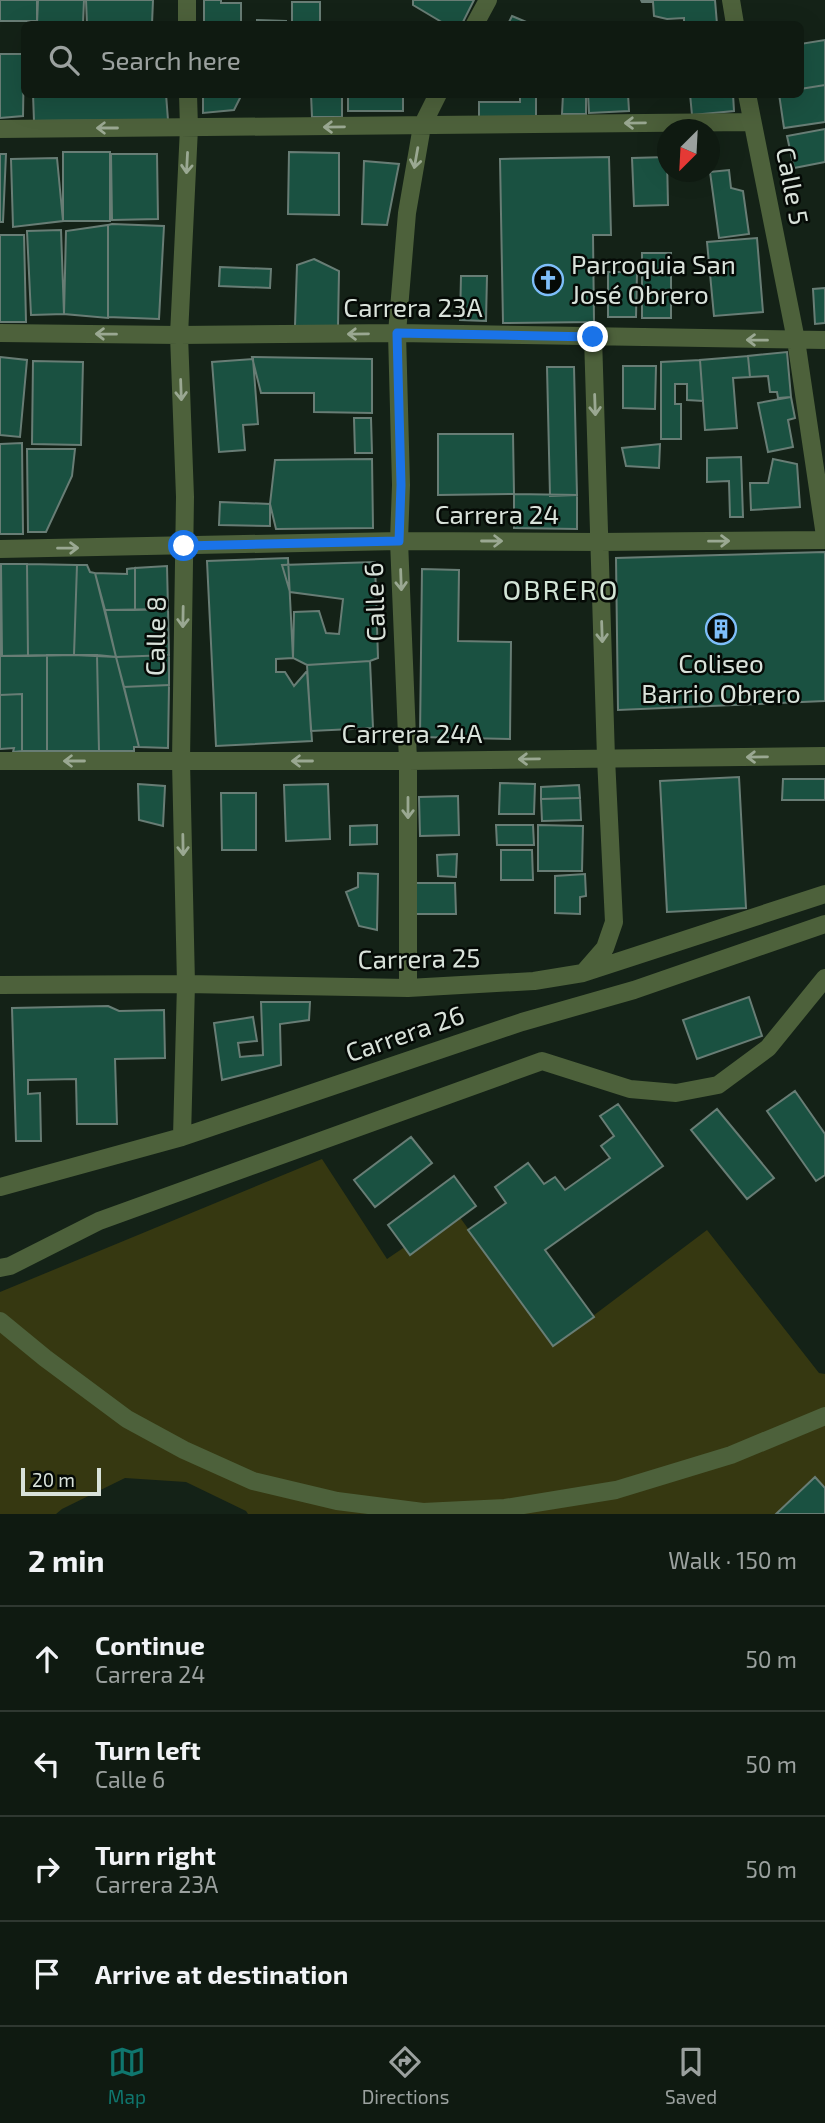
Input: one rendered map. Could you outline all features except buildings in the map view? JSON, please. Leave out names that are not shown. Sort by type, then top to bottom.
[{"type":"street","points":[[187,0],[187,21]]},
{"type":"street","points":[[477,21],[488,0]]},
{"type":"street","points":[[730,0],[734,21]]},
{"type":"street","name":"Calle 8","points":[[182,1137],[186,984],[181,761],[185,497],[178,335],[188,98]]},
{"type":"street","name":"Calle 6","points":[[408,988],[408,761],[399,541],[401,485],[397,333],[407,213],[422,126],[436,98]]},
{"type":"street","name":"Calle 5","points":[[748,98],[818,444],[825,538]]},
{"type":"street","points":[[0,129],[752,122]]},
{"type":"street","name":"Carrera 23A","points":[[0,333],[397,333],[825,340]]},
{"type":"street","points":[[583,973],[604,948],[614,922],[606,758],[593,337]]},
{"type":"street","name":"Carrera 24","points":[[0,549],[399,541],[599,542],[825,538]]},
{"type":"street","name":"Carrera 24A","points":[[0,761],[408,761],[825,756]]},
{"type":"street","name":"Carrera 25","points":[[0,985],[186,984],[408,988],[534,981],[583,973],[825,894]]},
{"type":"street","name":"Carrera 26","points":[[0,1187],[182,1137],[522,1022],[634,990],[825,925]]},
{"type":"street","points":[[0,1268],[10,1266],[99,1221],[542,1060],[630,1090],[676,1093],[718,1085],[768,1048],[825,978]]},
{"type":"street","points":[[0,1321],[127,1419],[184,1450],[253,1481],[337,1501],[423,1512],[505,1508],[617,1490],[731,1455],[825,1416]]},
{"type":"green space","points":[[322,1159],[387,1259],[456,1212],[553,1346],[707,1230],[819,1373],[825,1374],[825,1514],[248,1514],[186,1482],[125,1478],[56,1514],[0,1514],[0,1292]]},
{"type":"place","name":"Parroquia San José Obrero","points":[[548,280]]},
{"type":"place","name":"Coliseo Barrio Obrero","points":[[721,629]]},
{"type":"district","name":"OBRERO","points":[[561,590]]},
{"type":"route","points":[[184,546],[399,541],[401,485],[397,333],[593,337]]}]
